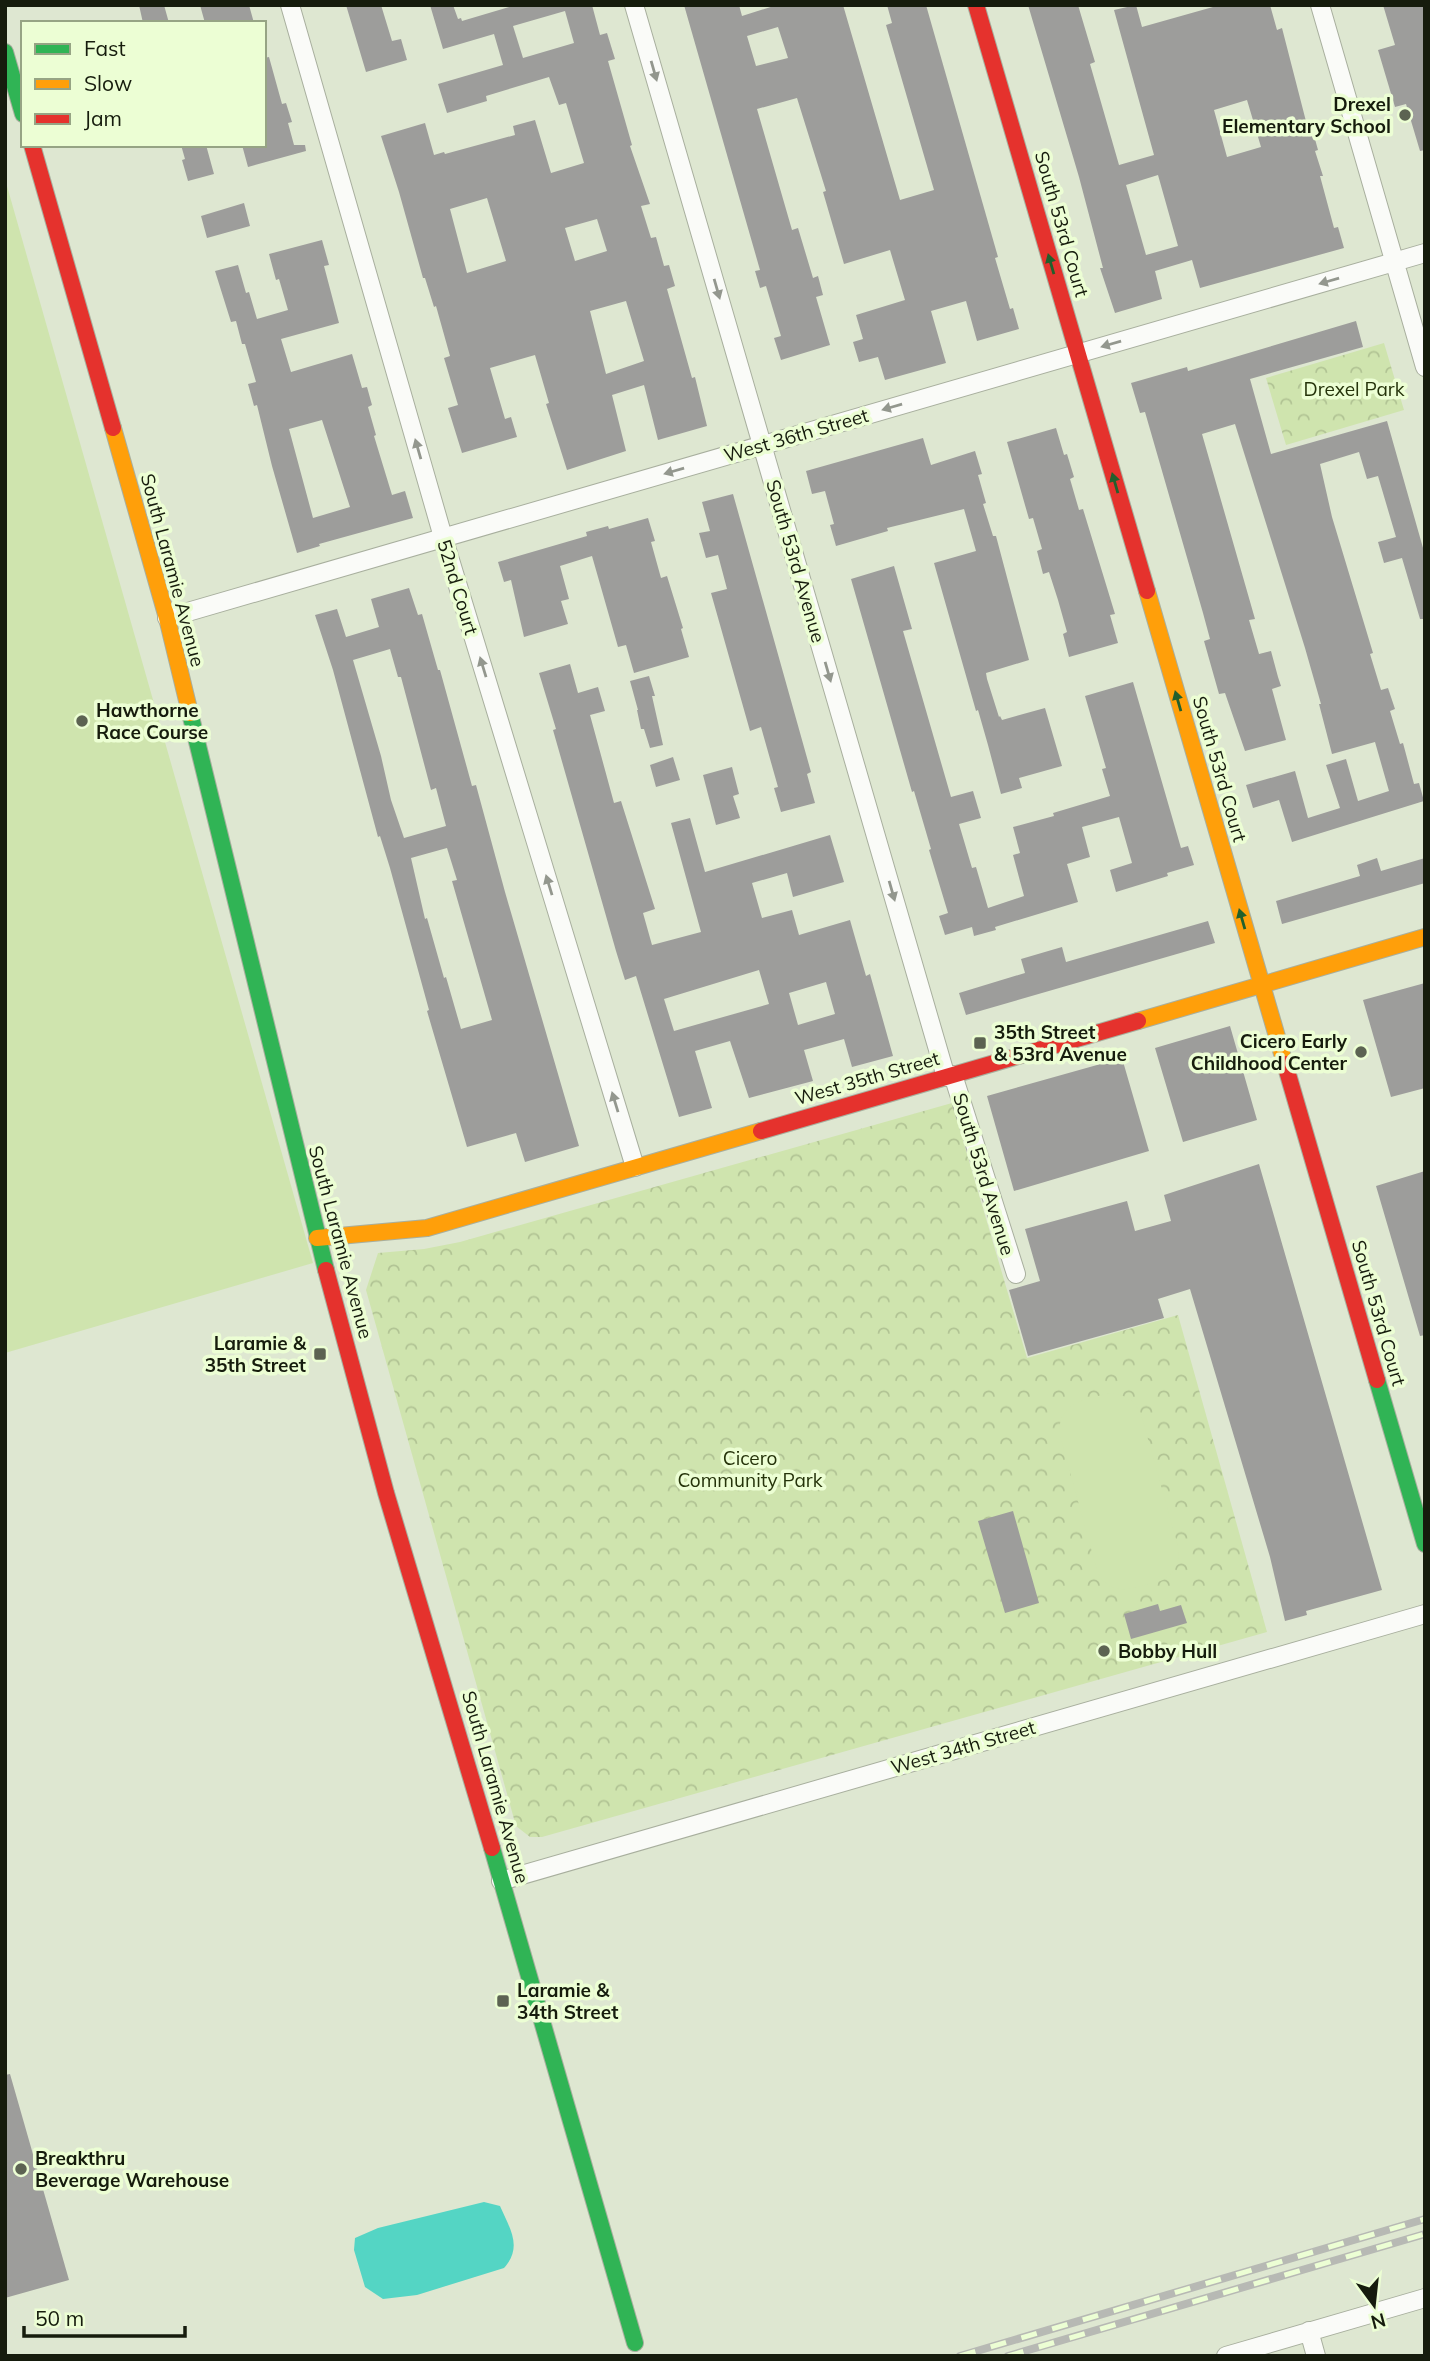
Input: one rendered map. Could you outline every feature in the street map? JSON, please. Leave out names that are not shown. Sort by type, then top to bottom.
[{"type":"street","name":"52nd Court","points":[[290,5],[443,537],[635,1167]]},
{"type":"street","name":"South 53rd Avenue","points":[[635,5],[949,1076],[1016,1274]]},
{"type":"street","name":"South 53rd Court","points":[[976,5],[1425,1544]]},
{"type":"street","points":[[1320,5],[1425,367]]},
{"type":"street","points":[[5,52],[21,107]]},
{"type":"street","name":"South Laramie Avenue","points":[[33,147],[167,618],[317,1238],[386,1493],[502,1881],[635,2343]]},
{"type":"street","name":"West 36th Street","points":[[167,618],[1425,253]]},
{"type":"street","name":"West 35th Street","points":[[317,1238],[427,1228],[1425,937]]},
{"type":"street","name":"West 34th Street","points":[[502,1881],[1425,1614]]},
{"type":"street","points":[[1226,2356],[1425,2298]]},
{"type":"street","points":[[1309,2332],[1316,2356]]},
{"type":"green space","name":"Hawthorne Race Course","points":[[5,179],[313,1263],[5,1353]]},
{"type":"green space","name":"Drexel Park","points":[[1384,343],[1404,410],[1286,445],[1266,378]]},
{"type":"green space","name":"Cicero Community Park","points":[[952,1103],[1027,1358],[1178,1315],[1267,1632],[542,1837],[530,1837],[516,1826],[366,1290],[378,1253],[424,1249],[460,1242]]},
{"type":"green space","points":[[1109,1393],[1128,1399],[1141,1414],[1179,1550],[1176,1567],[1167,1578],[1127,1589],[1108,1585],[1098,1574],[1059,1432],[1060,1422],[1069,1408]]},
{"type":"water","points":[[484,2202],[500,2206],[511,2230],[513,2253],[504,2268],[417,2295],[383,2299],[365,2287],[354,2250],[355,2238],[378,2228]]},
{"type":"building","points":[[139,5],[164,5],[168,21],[143,21]]},
{"type":"building","points":[[200,5],[249,5],[253,21],[204,21]]},
{"type":"building","points":[[346,5],[381,5],[392,41],[401,39],[407,60],[366,72]]},
{"type":"building","points":[[430,5],[453,5],[458,19],[461,18],[462,21],[516,5],[592,5],[600,35],[607,33],[615,59],[608,61],[632,145],[630,146],[650,204],[641,206],[651,238],[656,237],[664,266],[669,265],[675,286],[667,289],[692,378],[695,377],[707,426],[658,440],[644,385],[612,395],[626,451],[567,470],[546,404],[549,403],[535,355],[490,368],[505,419],[511,417],[517,437],[462,453],[448,408],[458,405],[444,358],[450,356],[436,306],[434,307],[423,278],[381,136],[425,123],[434,155],[445,154],[515,135],[513,126],[535,120],[551,173],[584,163],[566,103],[559,105],[549,77],[486,96],[487,101],[447,113],[438,84],[503,65],[494,34],[443,49]],"holes":[[[565,11],[574,43],[523,58],[513,26]],[[487,198],[506,261],[467,273],[450,209]],[[597,219],[607,251],[575,261],[565,228]],[[626,301],[644,361],[606,374],[590,311]]]},
{"type":"building","points":[[684,5],[739,5],[742,16],[777,5],[843,5],[900,200],[934,190],[886,25],[892,23],[887,5],[926,5],[998,257],[995,258],[1010,309],[1013,308],[1019,329],[977,341],[966,301],[931,311],[946,363],[885,380],[878,357],[859,362],[853,342],[863,339],[856,315],[905,300],[890,250],[844,264],[823,192],[826,191],[797,98],[757,109],[792,230],[798,228],[813,278],[818,276],[823,295],[816,297],[830,345],[781,360],[774,338],[781,336],[766,286],[760,288],[755,271],[760,270]],"holes":[[[778,27],[788,58],[756,66],[747,36]]]},
{"type":"building","points":[[1028,5],[1078,5],[1095,62],[1090,64],[1119,165],[1154,155],[1114,10],[1136,5],[1142,27],[1220,5],[1270,5],[1277,30],[1282,28],[1309,133],[1313,132],[1318,150],[1315,151],[1323,176],[1320,176],[1334,228],[1338,227],[1344,248],[1200,288],[1192,260],[1155,271],[1162,299],[1115,313],[1100,268],[1103,268]],"holes":[[[1247,100],[1261,147],[1227,157],[1214,110]],[[1158,175],[1178,246],[1146,255],[1126,185]]]},
{"type":"building","points":[[1383,5],[1425,5],[1425,150],[1420,151],[1406,104],[1395,107],[1378,50],[1395,45]]},
{"type":"building","points":[[269,57],[282,104],[286,103],[292,122],[288,123],[294,145],[305,145],[306,151],[248,167],[243,147],[266,147],[266,58]]},
{"type":"building","points":[[182,147],[207,147],[214,174],[188,181],[182,160],[185,159]]},
{"type":"building","points":[[244,203],[250,226],[207,238],[201,216]]},
{"type":"building","points":[[322,240],[329,265],[324,266],[339,323],[281,339],[291,372],[352,354],[362,388],[367,387],[372,405],[368,407],[376,435],[374,436],[392,495],[405,491],[413,518],[319,544],[320,546],[297,553],[257,405],[254,406],[248,384],[256,382],[245,344],[242,344],[236,321],[231,322],[215,271],[238,265],[257,319],[288,310],[269,254]],"holes":[[[322,420],[350,507],[313,518],[289,429]]]},
{"type":"building","points":[[1356,321],[1363,347],[1250,379],[1271,454],[1387,421],[1425,555],[1425,619],[1420,619],[1402,558],[1384,563],[1378,542],[1396,537],[1378,476],[1367,479],[1359,452],[1320,464],[1332,517],[1373,653],[1370,654],[1381,690],[1388,688],[1395,709],[1390,711],[1400,744],[1403,743],[1414,784],[1419,783],[1424,801],[1292,842],[1279,800],[1253,808],[1246,785],[1295,771],[1308,818],[1340,808],[1326,765],[1346,759],[1358,801],[1389,791],[1375,742],[1332,754],[1305,648],[1235,424],[1202,434],[1255,619],[1249,620],[1259,654],[1271,651],[1281,686],[1272,689],[1286,740],[1245,751],[1225,693],[1219,694],[1204,641],[1210,639],[1203,613],[1145,412],[1140,413],[1131,383],[1187,367],[1188,371]]},
{"type":"building","points":[[1056,428],[1074,477],[1070,479],[1079,510],[1083,509],[1115,614],[1110,615],[1118,643],[1069,657],[1063,634],[1067,632],[1058,600],[1049,572],[1043,574],[1037,551],[1042,549],[1033,518],[1029,519],[1007,442]]},
{"type":"building","points":[[923,438],[931,465],[975,451],[982,474],[978,475],[986,503],[983,504],[993,536],[996,536],[1029,660],[986,673],[987,679],[1002,720],[1045,708],[1062,766],[1019,778],[1022,788],[1001,794],[934,563],[976,551],[964,509],[887,528],[888,531],[836,546],[830,525],[834,524],[825,491],[812,494],[806,471]]},
{"type":"building","points":[[733,494],[811,772],[807,774],[815,803],[781,812],[774,788],[778,787],[761,727],[750,731],[711,593],[727,589],[718,555],[706,558],[699,533],[710,531],[702,502]]},
{"type":"building","points":[[648,518],[655,541],[651,542],[661,578],[667,576],[689,657],[634,673],[626,645],[618,647],[592,556],[560,566],[569,599],[561,601],[568,624],[524,637],[511,580],[504,582],[498,562],[587,536],[586,532],[608,526],[609,529]]},
{"type":"building","points":[[894,566],[912,629],[903,631],[951,797],[973,791],[981,818],[959,824],[988,908],[1024,896],[1013,855],[1020,853],[1013,827],[1110,796],[1102,769],[1106,768],[1085,696],[1133,682],[1181,848],[1188,846],[1194,865],[1116,892],[1110,870],[1132,863],[1119,817],[1082,827],[1090,857],[1067,864],[1078,902],[974,936],[972,927],[945,935],[939,916],[948,913],[851,579]]},
{"type":"building","points":[[409,588],[418,615],[422,614],[472,786],[476,785],[579,1146],[525,1162],[516,1133],[467,1147],[427,1011],[429,1010],[390,868],[380,836],[378,837],[333,670],[315,615],[337,609],[346,637],[379,627],[371,599]],"holes":[[[390,649],[398,677],[401,677],[431,790],[436,788],[446,826],[404,838],[353,660]],[[447,848],[457,880],[452,881],[492,1020],[461,1029],[427,918],[425,919],[411,858]]]},
{"type":"building","points":[[570,664],[578,693],[598,687],[605,711],[590,715],[614,803],[621,801],[655,909],[643,913],[652,945],[701,932],[671,823],[690,818],[705,872],[830,835],[844,882],[793,897],[787,873],[752,883],[762,918],[792,910],[799,935],[850,920],[866,976],[870,974],[893,1056],[852,1067],[844,1039],[804,1050],[813,1081],[749,1098],[730,1041],[695,1051],[712,1108],[679,1117],[636,976],[625,980],[539,673]],"holes":[[[759,970],[769,1004],[674,1031],[664,999]],[[826,982],[835,1014],[798,1025],[789,993]]]},
{"type":"building","points":[[649,676],[663,745],[650,748],[644,729],[641,729],[630,681]]},
{"type":"building","points":[[673,757],[680,780],[656,787],[650,765]]},
{"type":"building","points":[[732,767],[739,794],[733,796],[740,818],[716,825],[703,775]]},
{"type":"building","points":[[1377,858],[1381,871],[1425,858],[1425,883],[1282,924],[1276,901],[1360,876],[1357,865]]},
{"type":"building","points":[[1208,921],[1215,943],[966,1015],[959,993],[1025,973],[1021,959],[1062,947],[1066,962]]},
{"type":"building","points":[[1425,983],[1425,1088],[1391,1097],[1363,1000]]},
{"type":"building","points":[[1230,1026],[1257,1120],[1183,1142],[1155,1048]]},
{"type":"building","points":[[1122,1058],[1149,1151],[1014,1191],[987,1096]]},
{"type":"building","points":[[1259,1164],[1382,1590],[1306,1611],[1307,1615],[1285,1621],[1270,1557],[1190,1289],[1158,1299],[1164,1318],[1028,1356],[1009,1290],[1040,1281],[1025,1229],[1127,1201],[1135,1231],[1171,1221],[1164,1195]]},
{"type":"building","points":[[1425,1171],[1425,1335],[1420,1336],[1376,1186]]},
{"type":"building","points":[[1013,1511],[1039,1603],[1005,1613],[978,1521]]},
{"type":"building","points":[[1158,1604],[1160,1611],[1181,1605],[1187,1623],[1131,1639],[1124,1614]]},
{"type":"building","name":"Breakthru Beverage Warehouse","points":[[10,2074],[69,2280],[5,2298],[5,2075]]},
{"type":"railway","points":[[960,2356],[1425,2219]]},
{"type":"railway","points":[[1008,2356],[1425,2234]]},
{"type":"traffic: fast","points":[[5,52],[21,107]]},
{"type":"traffic: fast","points":[[190,713],[326,1270]]},
{"type":"traffic: fast","points":[[1377,1380],[1425,1544]]},
{"type":"traffic: fast","points":[[492,1848],[635,2343]]},
{"type":"traffic: slow","points":[[113,428],[167,618],[190,713]]},
{"type":"traffic: slow","points":[[1147,591],[1285,1064]]},
{"type":"traffic: slow","points":[[1138,1021],[1425,937]]},
{"type":"traffic: slow","points":[[317,1238],[427,1228],[761,1131]]},
{"type":"traffic: jam","points":[[976,5],[1147,591]]},
{"type":"traffic: jam","points":[[33,147],[113,428]]},
{"type":"traffic: jam","points":[[761,1131],[1138,1021]]},
{"type":"traffic: jam","points":[[1285,1064],[1377,1380]]},
{"type":"traffic: jam","points":[[326,1270],[386,1493],[492,1848]]},
{"type":"place","name":"Drexel Elementary School","points":[[1405,115]]},
{"type":"place","name":"Hawthorne Race Course","points":[[82,721]]},
{"type":"place","name":"35th Street & 53rd Avenue","points":[[980,1043]]},
{"type":"place","name":"Cicero Early Childhood Center","points":[[1361,1052]]},
{"type":"place","name":"Laramie & 35th Street","points":[[320,1354]]},
{"type":"place","name":"Bobby Hull","points":[[1104,1651]]},
{"type":"place","name":"Laramie & 34th Street","points":[[503,2001]]},
{"type":"place","name":"Breakthru Beverage Warehouse","points":[[21,2169]]}]
